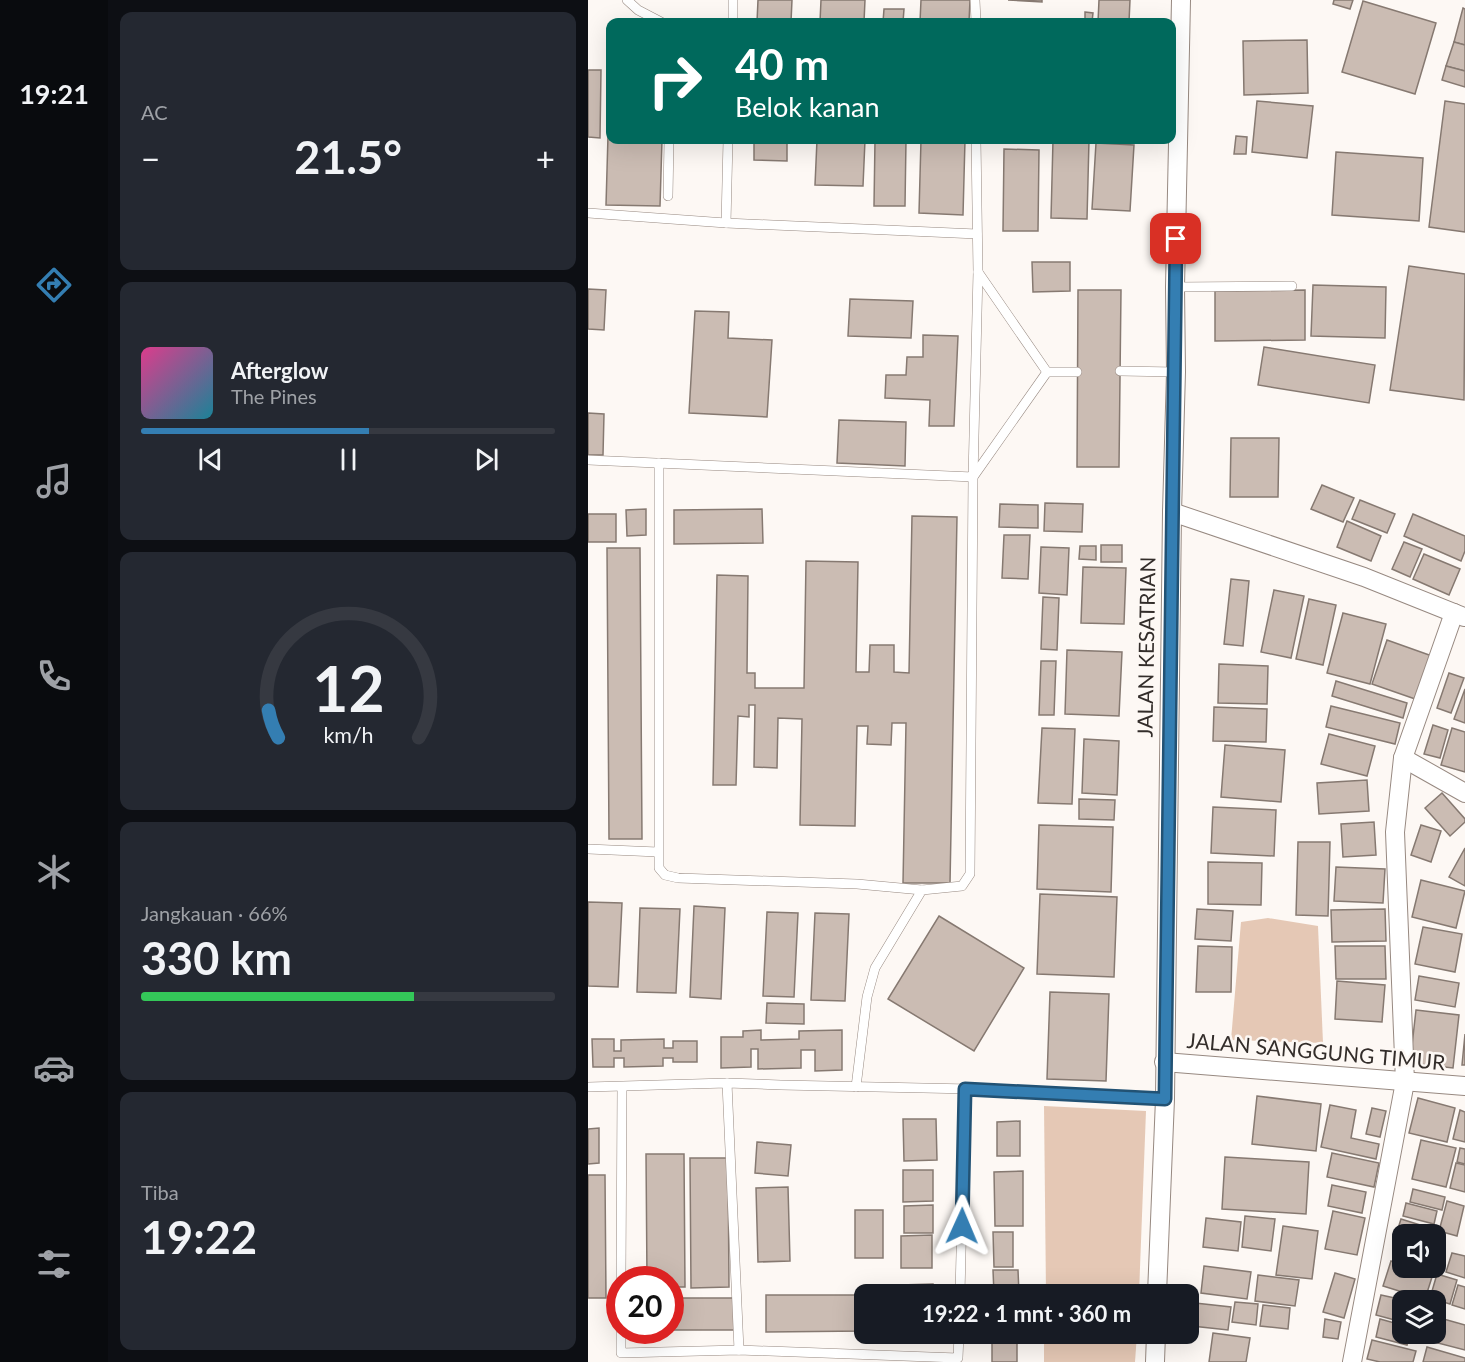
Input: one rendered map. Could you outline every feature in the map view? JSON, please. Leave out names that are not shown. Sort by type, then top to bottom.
[{"type":"street","name":"JALAN KESATRIAN","points":[[1157,1284],[1165,1099],[1172,512],[1176,372],[1175,287],[1181,0]]},
{"type":"street","points":[[1172,512],[1364,577],[1460,615],[1403,758],[1395,832],[1405,1082],[1352,1362]]},
{"type":"street","points":[[1403,758],[1465,793]]},
{"type":"street","name":"JALAN SANGGUNG TIMUR","points":[[1164,1062],[1465,1086]]},
{"type":"street","points":[[1155,1362],[1156,1344]]},
{"type":"lane","points":[[627,0],[638,10],[653,18]]},
{"type":"lane","points":[[732,18],[733,0]]},
{"type":"lane","points":[[975,0],[976,18]]},
{"type":"lane","points":[[668,196],[669,144]]},
{"type":"lane","points":[[726,223],[729,144]]},
{"type":"lane","points":[[659,463],[659,868],[665,875],[678,878],[857,884],[922,890],[962,886],[968,880],[970,873],[978,272],[976,144]]},
{"type":"lane","points":[[588,213],[726,223],[977,234]]},
{"type":"lane","points":[[978,272],[1047,372]]},
{"type":"lane","points":[[1175,287],[1292,286]]},
{"type":"lane","points":[[1120,371],[1176,372]]},
{"type":"lane","points":[[1047,372],[1077,372]]},
{"type":"lane","points":[[974,477],[1047,372]]},
{"type":"lane","points":[[588,460],[974,477]]},
{"type":"lane","points":[[588,849],[658,852]]},
{"type":"lane","points":[[856,1087],[867,998],[875,968],[922,890]]},
{"type":"lane","points":[[727,1083],[739,1350]]},
{"type":"lane","points":[[588,1087],[727,1083],[965,1089],[1165,1099]]},
{"type":"lane","points":[[621,1266],[622,1087]]},
{"type":"lane","points":[[960,1284],[965,1089]]},
{"type":"lane","points":[[621,1344],[621,1353],[739,1350],[957,1360],[958,1344]]},
{"type":"shaded area","points":[[1268,918],[1318,926],[1323,1043],[1231,1040],[1241,922]]},
{"type":"shaded area","points":[[1044,1106],[1146,1111],[1139,1284],[1046,1284]]},
{"type":"shaded area","points":[[1044,1344],[1136,1344],[1135,1362],[1044,1362]]},
{"type":"building","points":[[758,0],[792,0],[791,18],[757,18]]},
{"type":"building","points":[[821,0],[865,0],[864,18],[820,18]]},
{"type":"building","points":[[921,0],[970,0],[969,18],[920,18]]},
{"type":"building","points":[[1008,0],[1042,0],[1042,2]]},
{"type":"building","points":[[1099,0],[1130,0],[1129,18],[1098,18]]},
{"type":"building","points":[[1334,0],[1353,0],[1350,9],[1333,4]]},
{"type":"building","points":[[1363,1],[1436,23],[1415,94],[1342,72]]},
{"type":"building","points":[[1463,8],[1465,9],[1465,45],[1454,42]]},
{"type":"building","points":[[884,9],[904,9],[903,18],[883,18]]},
{"type":"building","points":[[1085,12],[1093,13],[1092,18],[1085,18]]},
{"type":"building","points":[[1307,40],[1308,93],[1244,95],[1243,41]]},
{"type":"building","points":[[1454,42],[1465,45],[1465,71],[1446,66]]},
{"type":"building","points":[[1446,66],[1465,71],[1465,87],[1442,80]]},
{"type":"building","points":[[588,70],[601,70],[600,138],[588,137]]},
{"type":"building","points":[[1257,101],[1313,106],[1307,158],[1252,152]]},
{"type":"building","points":[[1445,101],[1465,104],[1465,232],[1429,227]]},
{"type":"building","points":[[1236,136],[1247,137],[1246,154],[1234,154]]},
{"type":"building","points":[[608,144],[662,144],[660,206],[606,205]]},
{"type":"building","points":[[754,144],[787,144],[787,161],[754,160]]},
{"type":"building","points":[[817,144],[865,144],[863,186],[815,185]]},
{"type":"building","points":[[875,144],[906,144],[905,206],[874,206]]},
{"type":"building","points":[[921,144],[965,144],[963,215],[919,213]]},
{"type":"building","points":[[1053,144],[1089,144],[1087,219],[1051,218]]},
{"type":"building","points":[[1096,144],[1134,145],[1130,211],[1092,209]]},
{"type":"building","points":[[1004,149],[1039,150],[1038,231],[1003,231]]},
{"type":"building","points":[[1336,152],[1423,158],[1419,221],[1332,215]]},
{"type":"building","points":[[1032,262],[1070,262],[1070,291],[1033,292]]},
{"type":"building","points":[[1409,266],[1465,274],[1464,400],[1390,390]]},
{"type":"building","points":[[1313,285],[1386,287],[1385,338],[1311,336]]},
{"type":"building","points":[[588,289],[606,290],[604,330],[588,329]]},
{"type":"building","points":[[1078,290],[1121,290],[1119,467],[1077,467]]},
{"type":"building","points":[[1305,290],[1305,340],[1215,341],[1215,291]]},
{"type":"building","points":[[850,299],[913,301],[911,338],[848,336]]},
{"type":"building","points":[[695,311],[729,312],[728,338],[772,340],[767,417],[689,413]]},
{"type":"building","points":[[923,335],[958,336],[954,426],[929,426],[930,400],[885,398],[886,375],[906,375],[907,357],[923,357]]},
{"type":"building","points":[[1264,347],[1375,365],[1369,403],[1258,385]]},
{"type":"building","points":[[588,413],[604,414],[603,455],[588,455]]},
{"type":"building","points":[[839,420],[906,422],[905,466],[837,463]]},
{"type":"building","points":[[1231,438],[1279,438],[1278,497],[1230,497]]},
{"type":"building","points":[[1322,485],[1354,498],[1343,522],[1311,509]]},
{"type":"building","points":[[1360,500],[1395,514],[1387,533],[1352,519]]},
{"type":"building","points":[[1045,503],[1083,504],[1082,532],[1044,531]]},
{"type":"building","points":[[1000,504],[1038,505],[1038,528],[999,527]]},
{"type":"building","points":[[646,509],[646,535],[627,536],[626,510]]},
{"type":"building","points":[[762,509],[763,543],[674,544],[674,510]]},
{"type":"building","points":[[588,514],[616,514],[616,542],[588,542]]},
{"type":"building","points":[[1413,514],[1465,536],[1465,551],[1461,561],[1404,536]]},
{"type":"building","points":[[912,516],[957,517],[950,883],[903,883],[906,723],[892,723],[891,745],[867,744],[868,726],[857,726],[855,826],[800,825],[802,719],[778,718],[777,768],[754,767],[755,705],[749,705],[749,717],[738,716],[736,785],[713,785],[717,575],[748,576],[747,673],[755,673],[755,688],[804,688],[806,561],[858,562],[856,672],[869,672],[870,645],[894,645],[894,672],[909,673]]},
{"type":"building","points":[[1347,521],[1381,536],[1371,561],[1337,547]]},
{"type":"building","points":[[1004,535],[1030,535],[1028,579],[1002,578]]},
{"type":"building","points":[[1404,542],[1422,549],[1410,577],[1392,569]]},
{"type":"building","points":[[1101,545],[1122,545],[1122,562],[1101,562]]},
{"type":"building","points":[[1080,546],[1096,546],[1096,560],[1079,559]]},
{"type":"building","points":[[1041,547],[1069,548],[1067,595],[1039,593]]},
{"type":"building","points":[[607,548],[640,548],[642,839],[609,839]]},
{"type":"building","points":[[1424,554],[1460,569],[1449,595],[1413,579]]},
{"type":"building","points":[[1083,567],[1126,568],[1124,624],[1081,623]]},
{"type":"building","points":[[1231,579],[1249,581],[1243,646],[1224,644]]},
{"type":"building","points":[[1274,590],[1304,596],[1291,658],[1261,652]]},
{"type":"building","points":[[1043,597],[1059,598],[1057,650],[1041,649]]},
{"type":"building","points":[[1309,599],[1336,605],[1323,665],[1296,659]]},
{"type":"building","points":[[1343,613],[1386,624],[1370,684],[1327,673]]},
{"type":"building","points":[[1387,640],[1432,656],[1418,700],[1372,684]]},
{"type":"building","points":[[1067,650],[1122,652],[1119,716],[1065,714]]},
{"type":"building","points":[[1041,661],[1056,661],[1054,715],[1039,715]]},
{"type":"building","points":[[1219,664],[1268,666],[1267,704],[1218,703]]},
{"type":"building","points":[[1449,673],[1464,678],[1451,713],[1437,708]]},
{"type":"building","points":[[1336,681],[1407,703],[1403,718],[1332,696]]},
{"type":"building","points":[[1465,689],[1465,723],[1454,719]]},
{"type":"building","points":[[1331,706],[1400,723],[1395,744],[1326,727]]},
{"type":"building","points":[[1214,707],[1267,709],[1266,742],[1213,741]]},
{"type":"building","points":[[1433,725],[1448,730],[1440,758],[1424,754]]},
{"type":"building","points":[[1042,728],[1075,729],[1072,804],[1038,803]]},
{"type":"building","points":[[1452,728],[1465,732],[1465,772],[1441,765]]},
{"type":"building","points":[[1329,734],[1375,746],[1367,776],[1321,764]]},
{"type":"building","points":[[1084,739],[1119,741],[1117,795],[1082,793]]},
{"type":"building","points":[[1225,745],[1285,750],[1281,802],[1221,797]]},
{"type":"building","points":[[1367,780],[1369,811],[1319,814],[1317,783]]},
{"type":"building","points":[[1442,793],[1465,819],[1465,822],[1450,836],[1425,808]]},
{"type":"building","points":[[1079,799],[1115,800],[1114,820],[1079,819]]},
{"type":"building","points":[[1213,807],[1276,810],[1274,856],[1211,853]]},
{"type":"building","points":[[1374,822],[1376,855],[1343,857],[1341,824]]},
{"type":"building","points":[[1039,825],[1113,827],[1111,892],[1037,889]]},
{"type":"building","points":[[1421,825],[1441,831],[1431,862],[1411,855]]},
{"type":"building","points":[[1298,842],[1330,842],[1328,916],[1296,915]]},
{"type":"building","points":[[1465,848],[1465,886],[1449,877]]},
{"type":"building","points":[[1208,862],[1262,863],[1261,905],[1208,904]]},
{"type":"building","points":[[1336,867],[1385,869],[1383,903],[1334,901]]},
{"type":"building","points":[[1421,880],[1465,891],[1456,928],[1412,917]]},
{"type":"building","points":[[1040,894],[1117,897],[1114,977],[1037,974]]},
{"type":"building","points":[[588,902],[622,903],[618,987],[588,986]]},
{"type":"building","points":[[694,906],[725,908],[721,999],[690,997]]},
{"type":"building","points":[[640,908],[680,909],[676,993],[637,992]]},
{"type":"building","points":[[1197,909],[1233,911],[1231,941],[1195,939]]},
{"type":"building","points":[[1385,909],[1386,941],[1332,942],[1331,910]]},
{"type":"building","points":[[767,912],[798,913],[794,997],[763,996]]},
{"type":"building","points":[[815,913],[849,914],[845,1001],[811,1000]]},
{"type":"building","points":[[939,916],[1024,968],[974,1051],[888,999]]},
{"type":"building","points":[[1423,927],[1462,934],[1455,972],[1415,964]]},
{"type":"building","points":[[1198,946],[1232,947],[1231,992],[1196,992]]},
{"type":"building","points":[[1335,946],[1385,946],[1386,979],[1336,979]]},
{"type":"building","points":[[1419,976],[1459,983],[1455,1007],[1415,1000]]},
{"type":"building","points":[[1337,981],[1385,985],[1382,1022],[1335,1019]]},
{"type":"building","points":[[1050,992],[1109,994],[1106,1081],[1047,1079]]},
{"type":"building","points":[[767,1003],[804,1004],[804,1024],[766,1023]]},
{"type":"building","points":[[1416,1010],[1459,1015],[1453,1068],[1410,1063]]},
{"type":"building","points":[[761,1030],[761,1040],[799,1039],[799,1031],[842,1030],[842,1070],[815,1071],[815,1050],[801,1050],[801,1068],[758,1069],[758,1049],[751,1049],[751,1067],[721,1068],[721,1037],[743,1037],[743,1031]]},
{"type":"building","points":[[1465,1034],[1465,1065],[1462,1065]]},
{"type":"building","points":[[592,1039],[614,1039],[614,1051],[621,1051],[621,1040],[664,1039],[664,1048],[673,1048],[673,1041],[697,1041],[697,1062],[673,1062],[673,1058],[663,1058],[663,1066],[624,1067],[624,1058],[614,1058],[614,1067],[593,1067]]},
{"type":"building","points":[[1257,1096],[1321,1104],[1316,1151],[1252,1144]]},
{"type":"building","points":[[1418,1098],[1455,1108],[1447,1142],[1409,1133]]},
{"type":"building","points":[[1330,1105],[1356,1110],[1351,1138],[1379,1144],[1376,1159],[1321,1147]]},
{"type":"building","points":[[1372,1108],[1386,1111],[1380,1137],[1366,1134]]},
{"type":"building","points":[[1460,1110],[1465,1112],[1465,1142],[1453,1139]]},
{"type":"building","points":[[903,1119],[936,1119],[937,1160],[904,1161]]},
{"type":"building","points":[[1020,1121],[1020,1156],[997,1156],[997,1122]]},
{"type":"building","points":[[599,1128],[599,1163],[588,1164],[588,1129]]},
{"type":"building","points":[[1421,1140],[1456,1148],[1446,1187],[1412,1179]]},
{"type":"building","points":[[757,1142],[791,1145],[788,1176],[755,1173]]},
{"type":"building","points":[[1460,1148],[1465,1149],[1465,1164],[1457,1162]]},
{"type":"building","points":[[1332,1153],[1379,1163],[1374,1187],[1327,1177]]},
{"type":"building","points":[[646,1154],[684,1154],[685,1287],[684,1266],[647,1266]]},
{"type":"building","points":[[1225,1157],[1309,1162],[1306,1214],[1222,1209]]},
{"type":"building","points":[[690,1158],[728,1158],[729,1287],[691,1288]]},
{"type":"building","points":[[1456,1163],[1465,1165],[1465,1192],[1450,1188]]},
{"type":"building","points":[[903,1170],[933,1170],[933,1201],[903,1202]]},
{"type":"building","points":[[1023,1171],[1023,1226],[995,1226],[994,1172]]},
{"type":"building","points":[[588,1175],[605,1175],[606,1298],[588,1298]]},
{"type":"building","points":[[1332,1185],[1366,1192],[1362,1213],[1328,1206]]},
{"type":"building","points":[[788,1187],[790,1261],[758,1262],[756,1188]]},
{"type":"building","points":[[1413,1189],[1445,1197],[1442,1210],[1410,1202]]},
{"type":"building","points":[[1447,1201],[1464,1206],[1457,1236],[1446,1233],[1446,1224],[1441,1224]]},
{"type":"building","points":[[1406,1203],[1437,1211],[1434,1224],[1403,1216]]},
{"type":"building","points":[[933,1205],[933,1233],[904,1233],[904,1206]]},
{"type":"building","points":[[855,1210],[883,1210],[883,1258],[855,1258]]},
{"type":"building","points":[[1333,1211],[1365,1218],[1357,1255],[1325,1249]]},
{"type":"building","points":[[1245,1216],[1275,1219],[1271,1251],[1242,1247]]},
{"type":"building","points":[[1206,1218],[1241,1222],[1238,1251],[1203,1247]]},
{"type":"building","points":[[1401,1219],[1417,1224],[1399,1224]]},
{"type":"building","points":[[1283,1226],[1318,1231],[1312,1279],[1276,1275]]},
{"type":"building","points":[[993,1232],[1013,1232],[1013,1267],[994,1267]]},
{"type":"building","points":[[932,1235],[932,1268],[901,1268],[901,1236]]},
{"type":"building","points":[[1452,1253],[1465,1256],[1465,1278],[1446,1272]]},
{"type":"building","points":[[1391,1261],[1392,1278],[1432,1278],[1428,1290],[1396,1290],[1383,1286]]},
{"type":"building","points":[[1204,1266],[1251,1272],[1247,1299],[1201,1293]]},
{"type":"building","points":[[993,1270],[1018,1270],[1019,1284],[994,1284]]},
{"type":"building","points":[[1335,1273],[1355,1279],[1344,1318],[1323,1312]]},
{"type":"building","points":[[1258,1275],[1299,1280],[1295,1306],[1255,1301]]},
{"type":"building","points":[[1446,1277],[1457,1280],[1450,1304],[1446,1303],[1446,1290],[1432,1290],[1436,1278]]},
{"type":"building","points":[[1458,1285],[1465,1287],[1465,1309],[1452,1305]]},
{"type":"building","points":[[766,1295],[854,1295],[854,1331],[766,1332]]},
{"type":"building","points":[[1381,1295],[1392,1297],[1392,1319],[1376,1315]]},
{"type":"building","points":[[684,1298],[735,1298],[734,1330],[684,1330]]},
{"type":"building","points":[[1235,1302],[1258,1304],[1256,1325],[1232,1322]]},
{"type":"building","points":[[1199,1303],[1231,1307],[1228,1330],[1199,1327]]},
{"type":"building","points":[[1263,1305],[1290,1308],[1288,1329],[1260,1326]]},
{"type":"building","points":[[1325,1319],[1341,1322],[1338,1339],[1323,1337]]},
{"type":"building","points":[[1380,1319],[1392,1322],[1392,1341],[1376,1337]]},
{"type":"building","points":[[1446,1320],[1465,1325],[1465,1350],[1442,1344],[1446,1344]]},
{"type":"building","points":[[1213,1333],[1250,1338],[1246,1362],[1209,1362]]},
{"type":"building","points":[[1372,1340],[1416,1351],[1413,1362],[1380,1362],[1367,1359]]},
{"type":"building","points":[[992,1344],[1017,1344],[1017,1362],[992,1362]]},
{"type":"building","points":[[1427,1347],[1465,1358],[1465,1362],[1423,1362]]},
{"type":"route","points":[[962,1226],[965,1089],[1165,1099],[1176,239]]}]
